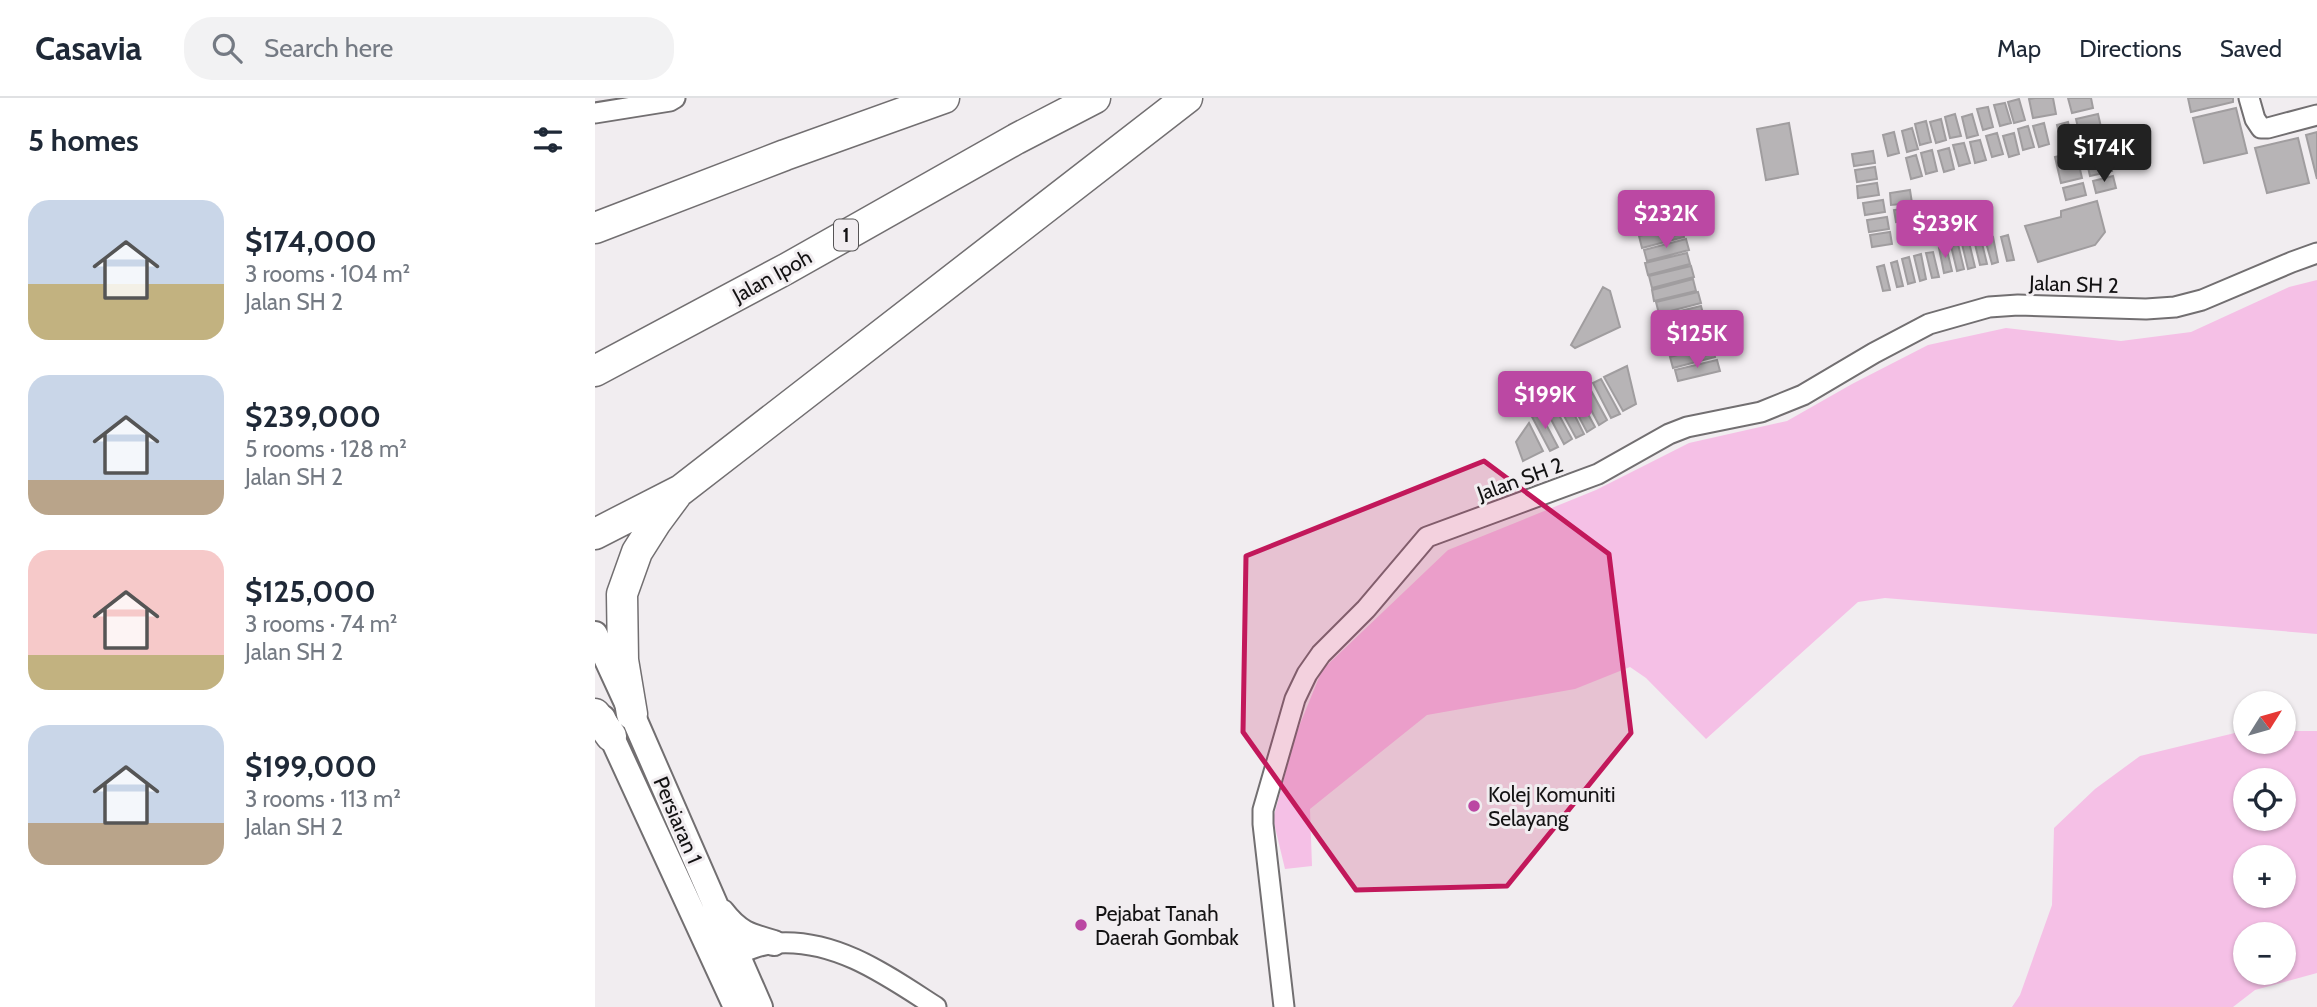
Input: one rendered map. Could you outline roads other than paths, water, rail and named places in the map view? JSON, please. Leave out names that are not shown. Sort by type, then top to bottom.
[{"type":"highway","points":[[595,225],[639,212],[785,155],[944,98]]},
{"type":"highway","name":"Jalan Ipoh","points":[[595,351],[726,283],[1052,98]]},
{"type":"highway","name":"Jalan Ipoh","points":[[595,371],[1095,98]]},
{"type":"highway","points":[[595,534],[681,490],[1187,98]]},
{"type":"highway","points":[[632,714],[623,660],[622,594],[637,552],[681,490]]},
{"type":"main road","name":"Persiaran 1","points":[[595,634],[713,900],[736,1007]]},
{"type":"main road","name":"Persiaran 1","points":[[595,702],[603,725],[726,960],[760,1007]]},
{"type":"main road","points":[[713,900],[734,927],[751,937],[774,943]]},
{"type":"street","points":[[595,113],[675,98]]},
{"type":"street","points":[[2249,98],[2255,119],[2261,128],[2317,115]]},
{"type":"street","name":"Jalan SH 2","points":[[1284,1007],[1263,810],[1295,699],[1307,674],[1321,654],[1366,609],[1427,537],[1598,474],[1669,434],[1761,412],[1803,395],[1929,324],[1989,307],[2175,307],[2203,300],[2317,253]]},
{"type":"street","points":[[726,960],[774,943],[799,943],[821,947],[847,954],[936,1007]]},
{"type":"place","name":"Kolej Komuniti Selayang","points":[[1474,806]]},
{"type":"place","name":"Pejabat Tanah Daerah Gombak","points":[[1081,925]]}]
